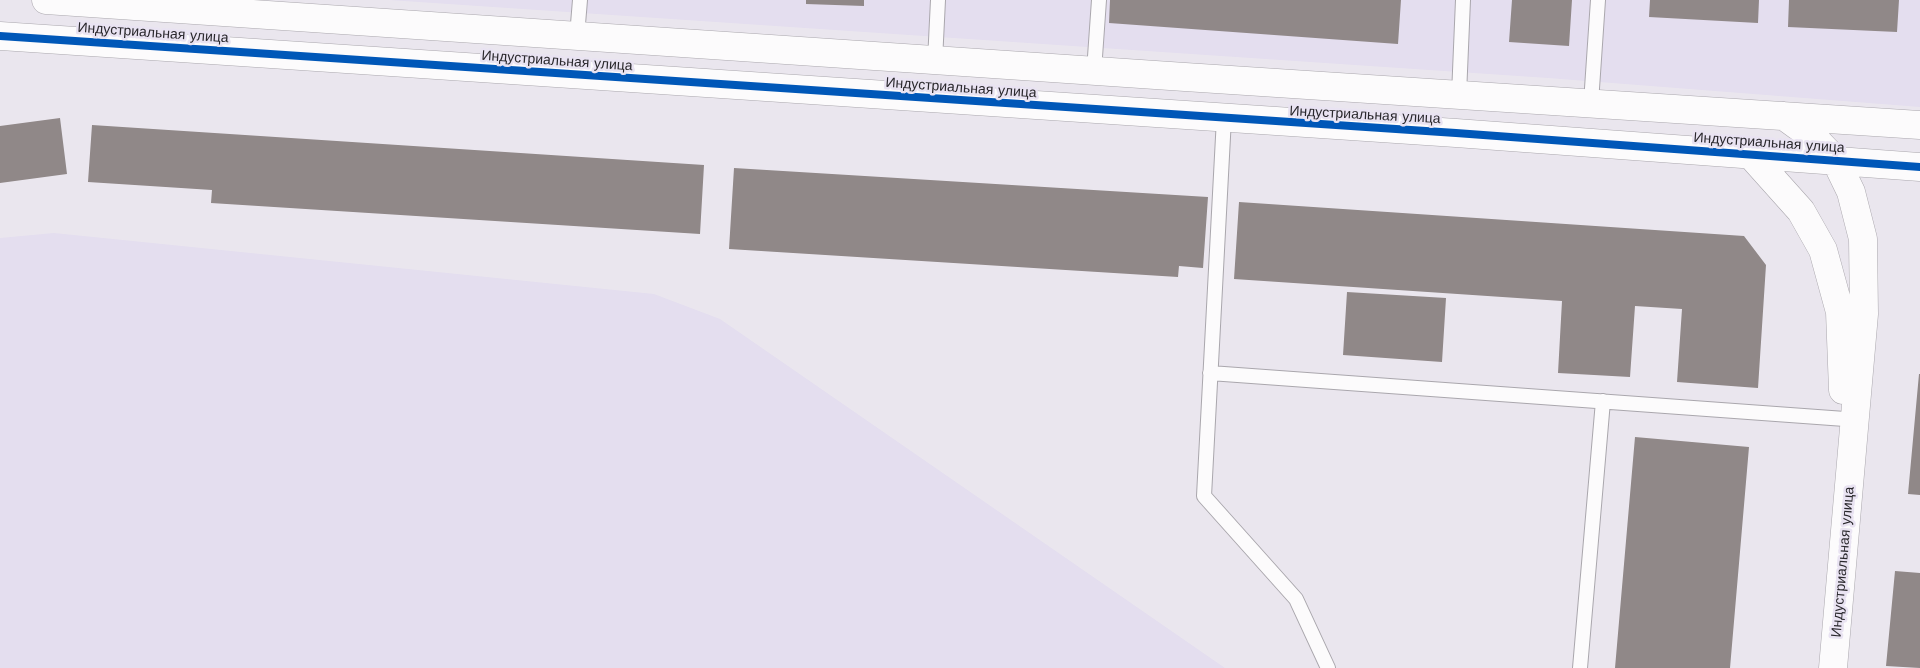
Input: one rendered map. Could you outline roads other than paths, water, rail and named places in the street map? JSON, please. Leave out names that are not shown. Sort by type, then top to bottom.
[{"type":"street","name":"Индустриальная улица","points":[[46,0],[260,7],[577,36],[1920,125]]},
{"type":"street","points":[[258,52],[260,7]]},
{"type":"street","name":"Индустриальная улица","points":[[0,36],[1466,133],[1920,167]]},
{"type":"street","points":[[932,99],[935,61]]},
{"type":"street","points":[[1092,109],[1094,71]]},
{"type":"street","points":[[1784,116],[1813,137],[1836,161]]},
{"type":"street","points":[[1750,154],[1801,211],[1823,250],[1840,312],[1848,504]]},
{"type":"street","name":"Индустриальная улица","points":[[1833,668],[1864,314],[1863,238],[1851,192],[1836,161]]},
{"type":"lane","points":[[577,36],[580,0]]},
{"type":"lane","points":[[935,61],[938,0]]},
{"type":"lane","points":[[1094,71],[1099,0]]},
{"type":"lane","points":[[1459,94],[1463,0]]},
{"type":"lane","points":[[1591,103],[1598,0]]},
{"type":"lane","points":[[1224,118],[1204,496],[1296,599],[1328,668]]},
{"type":"lane","points":[[1210,373],[1844,419]]},
{"type":"lane","points":[[1580,668],[1603,401]]}]
